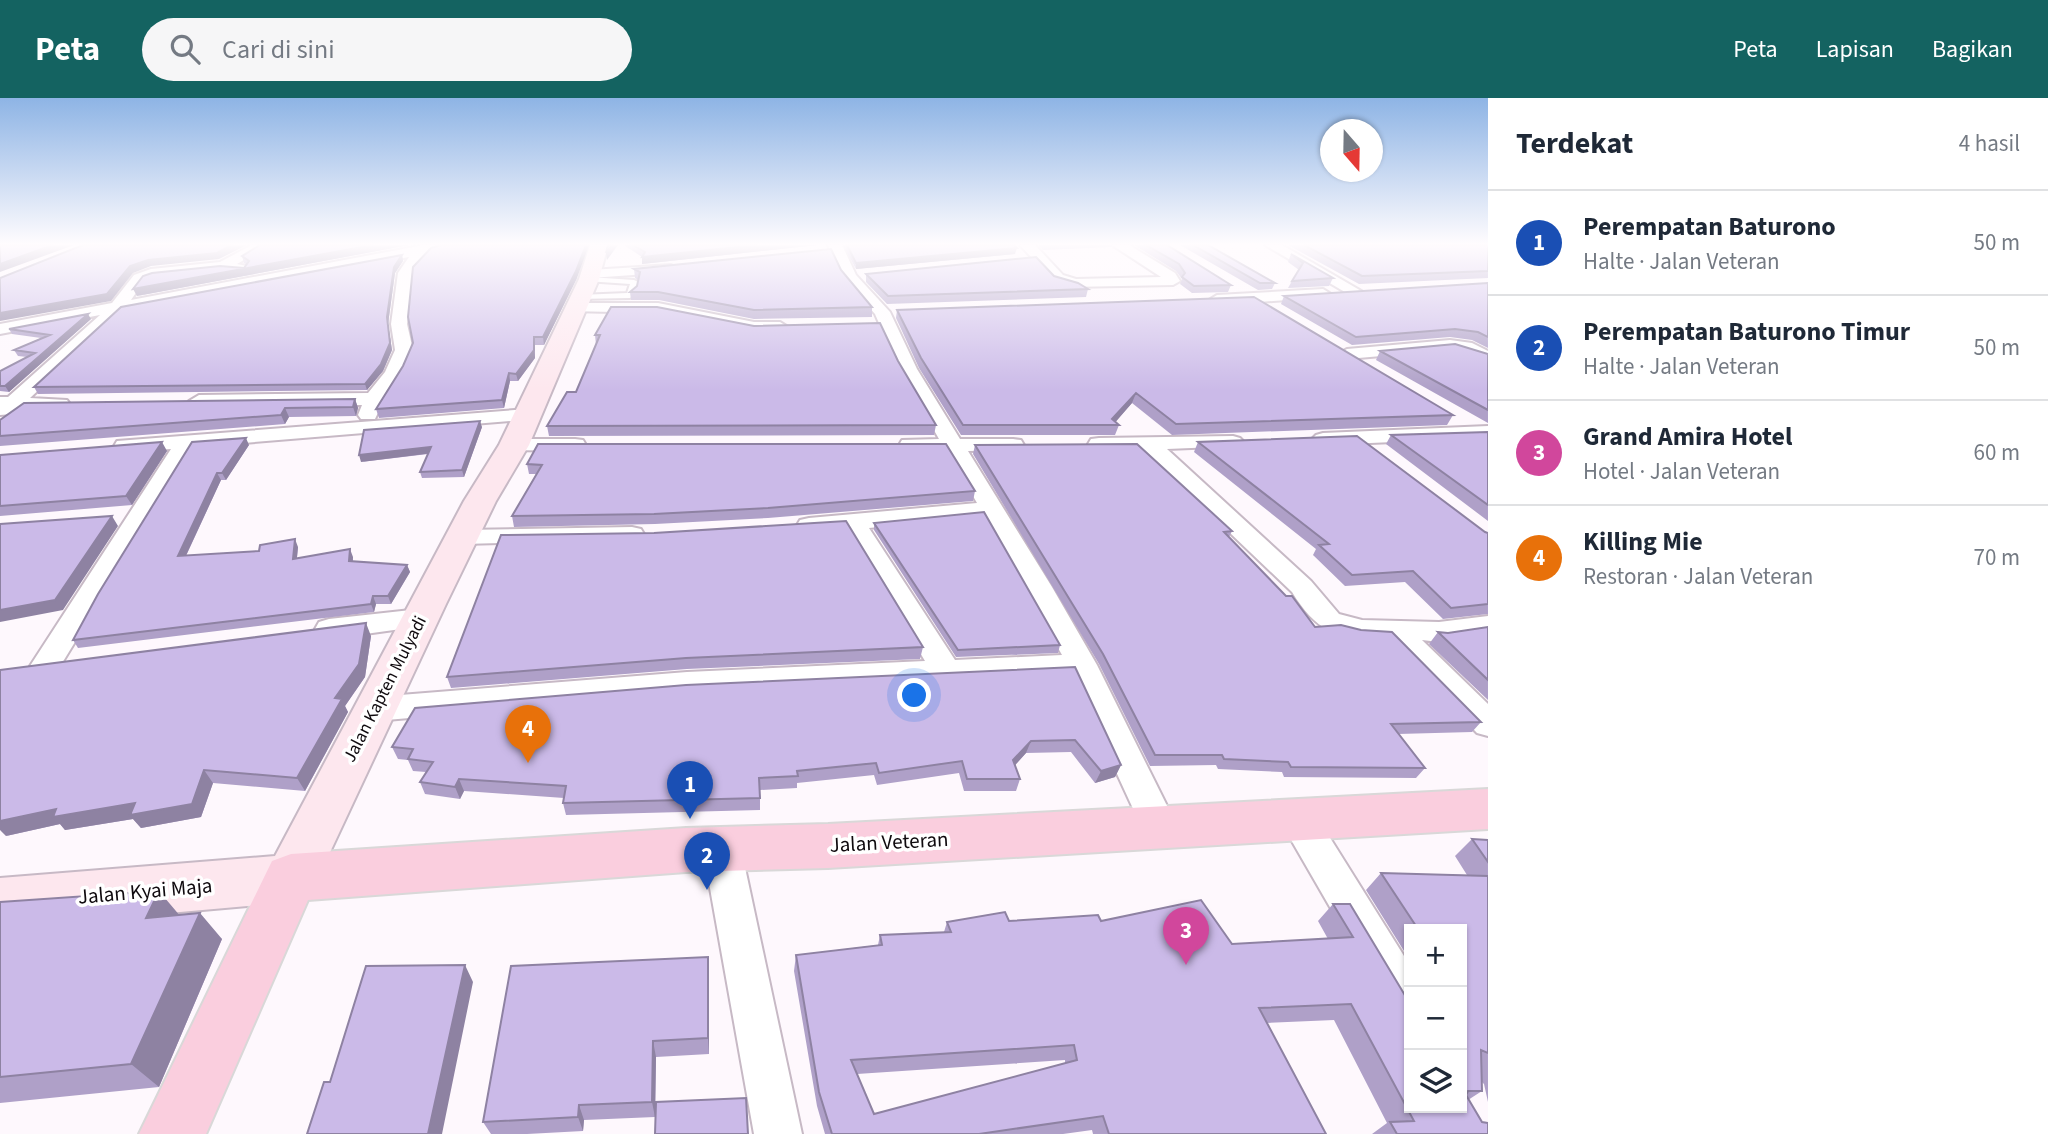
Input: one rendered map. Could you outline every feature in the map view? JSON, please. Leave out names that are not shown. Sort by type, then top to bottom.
[{"type":"main road","name":"Jalan Kapten Mulyadi","points":[[172,1134],[291,878],[374,709],[480,501],[521,430],[581,293]]},
{"type":"main road","name":"Jalan Veteran","points":[[291,878],[722,849],[1488,809]]},
{"type":"main road","name":"Jalan Kyai Maja","points":[[0,903],[291,878]]},
{"type":"street","points":[[3,407],[128,293]]},
{"type":"street","points":[[0,327],[166,293]]},
{"type":"street","points":[[120,303],[172,293]]},
{"type":"street","points":[[363,428],[374,399],[394,373],[404,350],[399,324],[402,293]]},
{"type":"street","points":[[619,293],[658,308],[754,327],[797,327]]},
{"type":"street","points":[[868,293],[885,318],[908,369],[1082,665],[1160,828]]},
{"type":"street","points":[[1244,293],[1276,312]]},
{"type":"street","points":[[1198,300],[1337,293]]},
{"type":"street","points":[[1371,368],[1341,350],[1450,345],[1466,347],[1488,358]]},
{"type":"street","points":[[174,402],[374,399]]},
{"type":"street","points":[[3,407],[79,404]]},
{"type":"street","points":[[1455,418],[1485,434]]},
{"type":"street","points":[[107,447],[363,428],[521,430],[596,445]]},
{"type":"street","points":[[1303,440],[1485,434]]},
{"type":"street","points":[[1359,438],[1389,462]]},
{"type":"street","points":[[86,660],[33,667],[143,514],[187,442]]},
{"type":"street","points":[[1084,444],[1247,442]]},
{"type":"street","points":[[883,445],[1032,444]]},
{"type":"street","points":[[1149,444],[1302,587],[1314,607],[1334,624],[1348,630],[1439,632],[1488,625]]},
{"type":"street","points":[[780,527],[952,514],[990,508]]},
{"type":"street","points":[[116,516],[143,514]]},
{"type":"street","points":[[853,521],[947,672]]},
{"type":"street","points":[[463,537],[655,534]]},
{"type":"street","points":[[308,632],[420,618]]},
{"type":"street","points":[[1393,629],[1488,724]]},
{"type":"street","points":[[374,709],[687,683],[1082,665]]},
{"type":"street","points":[[1299,820],[1404,995]]},
{"type":"street","points":[[722,849],[778,1134]]},
{"type":"building","points":[[0,293],[108,293],[107,294],[0,313]]},
{"type":"building","points":[[195,293],[390,293],[387,317],[390,343],[381,364],[365,384],[34,387],[121,307]]},
{"type":"building","points":[[410,293],[565,293],[543,337],[534,337],[534,350],[516,374],[509,373],[502,400],[376,409],[403,366],[413,343],[408,317]]},
{"type":"building","points":[[665,293],[861,293],[872,307],[754,310]]},
{"type":"building","points":[[885,293],[964,293],[888,296]]},
{"type":"building","points":[[1326,293],[1488,293],[1488,337],[1478,332],[1455,329],[1356,337],[1284,296]]},
{"type":"building","points":[[1254,297],[1453,415],[1176,424],[1136,393],[1112,419],[1119,425],[963,425],[921,358],[897,310]]},
{"type":"building","points":[[611,307],[657,307],[754,326],[880,323],[898,361],[936,425],[547,426],[567,392],[576,392],[600,335],[595,335]]},
{"type":"building","points":[[88,314],[5,386],[0,386],[0,371],[35,353],[14,350],[50,335],[9,329]]},
{"type":"building","points":[[1455,344],[1488,354],[1488,410],[1380,351]]},
{"type":"building","points":[[355,399],[353,407],[285,408],[281,415],[0,436],[0,420],[24,403]]},
{"type":"building","points":[[480,421],[462,470],[420,472],[431,447],[359,455],[364,430]]},
{"type":"building","points":[[1488,432],[1488,505],[1391,435]]},
{"type":"building","points":[[1357,436],[1488,533],[1488,604],[1451,608],[1413,571],[1352,575],[1319,545],[1329,544],[1198,442]]},
{"type":"building","points":[[246,438],[222,473],[217,473],[178,556],[259,551],[260,545],[295,539],[293,559],[350,549],[349,561],[407,565],[388,596],[373,596],[371,604],[73,640],[98,594],[192,442]]},
{"type":"building","points":[[162,442],[126,496],[0,506],[0,455]]},
{"type":"building","points":[[538,444],[946,444],[975,491],[768,508],[654,514],[512,516],[542,465],[527,464]]},
{"type":"building","points":[[1137,444],[1232,531],[1224,532],[1286,596],[1292,596],[1315,627],[1341,625],[1361,630],[1392,632],[1481,722],[1391,724],[1425,768],[1291,767],[1288,762],[1224,759],[1222,755],[1155,755],[1103,654],[975,445]]},
{"type":"building","points":[[984,512],[1060,645],[958,650],[874,523]]},
{"type":"building","points":[[112,516],[55,600],[0,610],[0,524]]},
{"type":"building","points":[[846,521],[923,647],[686,658],[447,677],[501,535],[654,533]]},
{"type":"building","points":[[366,623],[359,664],[335,698],[342,699],[297,778],[204,770],[192,804],[130,815],[135,803],[53,817],[56,809],[0,821],[0,670]]},
{"type":"building","points":[[1488,627],[1488,680],[1438,632]]},
{"type":"building","points":[[1075,667],[1121,765],[1101,771],[1075,740],[1031,741],[1013,760],[1020,779],[967,779],[962,761],[879,773],[876,763],[797,771],[798,776],[759,778],[760,798],[563,803],[566,786],[459,779],[455,787],[420,782],[433,762],[408,759],[413,749],[392,747],[415,708],[686,685]]},
{"type":"building","points":[[1472,839],[1488,840],[1488,862]]},
{"type":"building","points":[[1381,873],[1488,876],[1488,1053],[1481,1050],[1482,1091],[1467,1093],[1467,924],[1415,924]]},
{"type":"building","points":[[159,891],[146,918],[200,913],[131,1064],[0,1077],[0,902]]},
{"type":"building","points":[[1201,900],[1232,944],[1353,937],[1333,904],[1350,904],[1404,994],[1404,1102],[1351,1004],[1259,1008],[1326,1134],[1109,1134],[1103,1116],[979,1134],[832,1134],[819,1092],[796,955],[882,945],[880,935],[951,932],[947,922],[1005,912],[1009,921],[1098,915],[1101,921]],"holes":[[[1074,1045],[1077,1060],[874,1114],[851,1060]]]},
{"type":"building","points":[[708,957],[708,1038],[653,1041],[652,1102],[579,1105],[578,1117],[483,1122],[511,966]]},
{"type":"building","points":[[465,965],[428,1134],[307,1134],[324,1082],[330,1082],[366,966]]},
{"type":"building","points":[[1467,1097],[1482,1122],[1488,1123],[1488,1134],[1397,1134],[1390,1122],[1414,1121],[1410,1113],[1467,1113]]},
{"type":"building","points":[[746,1098],[748,1134],[655,1134],[656,1102]]},
{"type":"place","name":"Killing Mie","points":[[528,763]]},
{"type":"place","name":"Perempatan Baturono","points":[[690,819]]},
{"type":"place","name":"Perempatan Baturono Timur","points":[[707,890]]},
{"type":"place","name":"Grand Amira Hotel","points":[[1186,965]]}]
